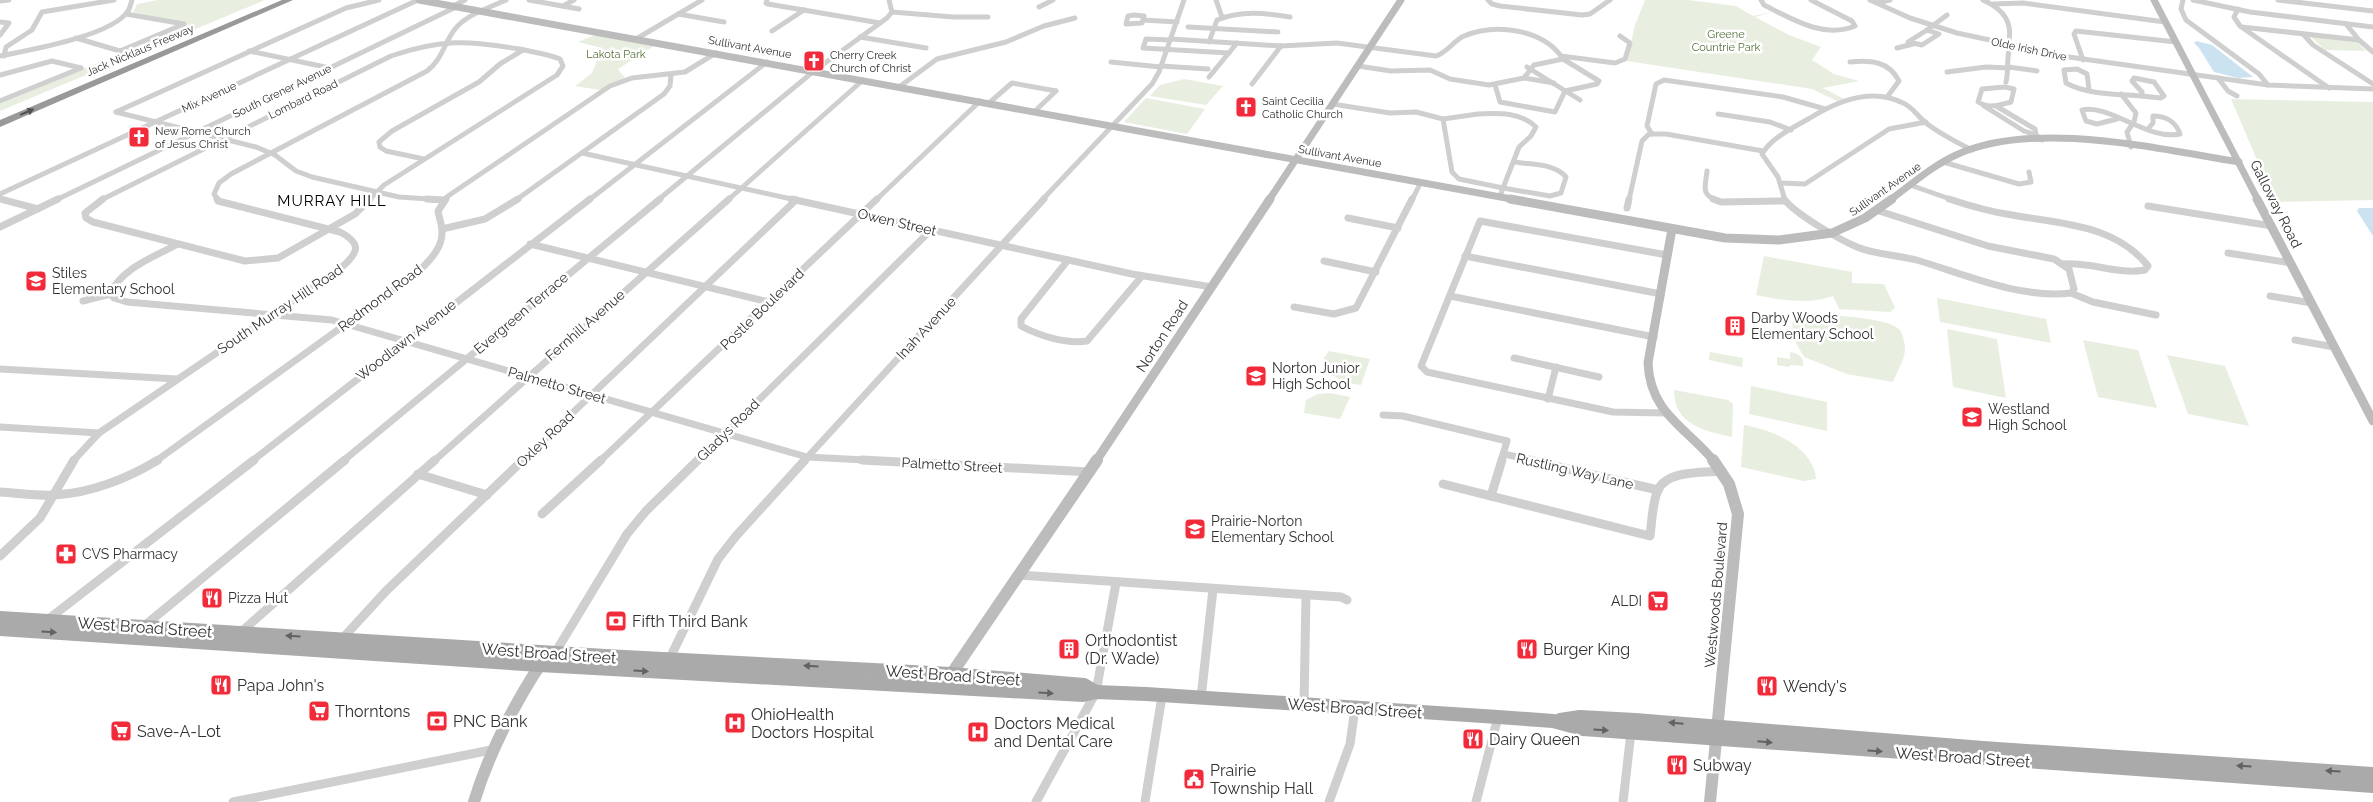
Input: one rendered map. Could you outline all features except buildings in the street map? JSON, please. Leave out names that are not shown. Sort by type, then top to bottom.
[{"type":"highway","name":"Jack Nicklaus Freeway","points":[[0,114],[270,0]]},
{"type":"highway","name":"Jack Nicklaus Freeway","points":[[0,124],[289,0]]},
{"type":"main road","name":"West Broad Street","points":[[0,618],[669,660],[948,680],[1083,695],[1096,692],[1498,717],[1553,721],[1584,729],[1631,732],[1717,732],[2373,774]]},
{"type":"main road","name":"West Broad Street","points":[[0,629],[540,665],[948,680]]},
{"type":"main road","points":[[119,637],[137,633],[223,637],[240,633]]},
{"type":"main road","points":[[322,651],[334,646],[428,649],[449,646]]},
{"type":"main road","name":"West Broad Street","points":[[1553,721],[1580,717],[1950,757],[2373,786]]},
{"type":"street","points":[[0,1],[9,0]]},
{"type":"street","points":[[2,56],[6,47],[32,30],[42,12],[114,0]]},
{"type":"street","points":[[2,56],[76,38],[110,25],[126,14],[131,8],[132,0]]},
{"type":"street","points":[[379,0],[346,8],[116,112],[153,123],[225,138],[271,154],[304,174],[376,192],[410,198],[444,200],[610,86],[632,78],[670,75],[692,69],[716,53]]},
{"type":"street","name":"Sullivant Avenue","points":[[418,0],[767,62],[1295,160],[1421,182],[1502,192],[1725,238],[1767,240],[1805,238],[1831,233],[1856,224],[1943,162],[1972,150],[2005,143],[2039,138],[2090,142],[2239,162]]},
{"type":"street","name":"Mix Avenue","points":[[0,194],[418,0]]},
{"type":"street","name":"South Grener Avenue","points":[[0,227],[330,68],[465,0]]},
{"type":"street","name":"South Murray Hill Road","points":[[0,556],[40,518],[77,455],[99,433],[341,268],[353,256],[357,246],[349,236],[223,203],[215,198],[214,190],[222,181],[427,71],[438,62],[448,41],[459,26],[506,0]]},
{"type":"street","points":[[529,0],[579,9]]},
{"type":"street","points":[[563,6],[574,0]]},
{"type":"street","points":[[636,39],[702,0]]},
{"type":"street","points":[[767,0],[765,2],[768,4],[880,23]]},
{"type":"street","points":[[889,0],[892,12],[953,17],[988,17]]},
{"type":"street","points":[[1039,8],[1053,0]]},
{"type":"street","name":"Inah Avenue","points":[[669,660],[721,555],[749,520],[1152,84],[1161,67],[1184,0]]},
{"type":"street","points":[[1216,0],[1222,17]]},
{"type":"street","name":"Norton Road","points":[[948,680],[1090,472],[1401,0]]},
{"type":"street","points":[[1488,0],[1492,4],[1500,6],[1575,15],[1590,14],[1610,0]]},
{"type":"street","points":[[1761,0],[1764,5],[1804,26],[1824,30],[1852,28],[1855,25],[1852,21],[1810,0]]},
{"type":"street","name":"Olde Irish Drive","points":[[1870,0],[1934,26],[2009,46],[2083,60],[2268,85],[2373,89]]},
{"type":"street","points":[[1877,3],[1890,0]]},
{"type":"street","points":[[1983,0],[1993,4],[2006,14],[2011,35],[2007,54],[2009,68],[2006,82]]},
{"type":"street","name":"Galloway Road","points":[[2154,0],[2373,421]]},
{"type":"street","points":[[2183,0],[2181,10],[2186,20],[2259,74],[2268,85]]},
{"type":"street","points":[[2193,0],[2212,2],[2238,9],[2373,27]]},
{"type":"street","points":[[2278,0],[2373,12]]},
{"type":"street","points":[[2329,0],[2335,7]]},
{"type":"street","points":[[1993,4],[2023,4],[2165,22]]},
{"type":"street","points":[[2238,9],[2234,17],[2240,26],[2329,88]]},
{"type":"street","points":[[772,31],[804,10]]},
{"type":"street","name":"Evergreen Terrace","points":[[143,627],[814,71],[880,23],[892,12]]},
{"type":"street","points":[[1209,42],[1217,20],[1222,17],[1255,12],[1290,17]]},
{"type":"street","points":[[76,38],[120,51],[184,24],[141,15],[126,14]]},
{"type":"street","points":[[678,14],[724,22]]},
{"type":"street","points":[[1913,44],[1908,41],[1934,26],[1947,15]]},
{"type":"street","points":[[898,87],[937,59],[1006,42],[1044,26],[1074,18]]},
{"type":"street","points":[[1143,20],[1177,22]]},
{"type":"street","points":[[0,22],[9,22],[5,31],[0,35]]},
{"type":"street","points":[[2346,24],[2359,40],[2373,52]]},
{"type":"street","points":[[2240,26],[2359,40]]},
{"type":"street","points":[[1188,27],[1278,32]]},
{"type":"street","points":[[1229,53],[1143,48],[1146,39],[1281,46],[1330,43],[1439,56],[1445,53],[1452,43],[1466,35],[1503,30],[1526,33],[1543,39],[1555,46],[1561,56],[1615,63],[1625,60],[1630,43],[1620,36]]},
{"type":"street","points":[[1897,48],[1913,44],[1922,45],[1939,34],[1927,30]]},
{"type":"street","points":[[2083,60],[2074,34],[2076,31],[2176,42]]},
{"type":"street","points":[[2303,34],[2313,45],[2373,84]]},
{"type":"street","points":[[860,37],[926,48]]},
{"type":"street","name":"Lombard Road","points":[[176,244],[93,222],[86,218],[85,213],[99,200],[391,56],[414,47],[448,41],[473,41],[552,56],[563,63],[562,69],[557,75],[424,159]]},
{"type":"street","points":[[1208,77],[1237,43]]},
{"type":"street","points":[[1252,84],[1281,46]]},
{"type":"street","points":[[424,159],[386,151],[380,147],[379,142],[392,131],[479,82],[500,64],[523,50]]},
{"type":"street","points":[[249,51],[330,68]]},
{"type":"street","points":[[1524,78],[1528,67],[1532,64],[1565,59],[1599,81],[1597,84],[1565,91]]},
{"type":"street","points":[[0,74],[52,61],[81,68],[0,101]]},
{"type":"street","points":[[1850,62],[1870,61],[1890,68],[1899,81],[1887,97]]},
{"type":"street","name":"Woodlawn Avenue","points":[[46,620],[767,62]]},
{"type":"street","points":[[1111,62],[1208,69]]},
{"type":"street","points":[[1358,66],[1391,72],[1436,71],[1455,80],[1494,85],[1524,78],[1554,83]]},
{"type":"street","points":[[1528,67],[1580,100]]},
{"type":"street","points":[[1947,72],[1986,67],[2037,71]]},
{"type":"street","points":[[2089,89],[2088,74],[2077,69],[2064,70],[2066,83],[2070,86],[2089,89],[2122,94],[2161,98],[2164,94],[2150,80],[2132,79],[2142,92],[2142,96]]},
{"type":"street","points":[[442,229],[494,215],[664,94],[670,86],[670,75]]},
{"type":"street","points":[[2218,78],[2228,91],[2237,96]]},
{"type":"street","name":"Fernhill Avenue","points":[[240,633],[863,80]]},
{"type":"street","points":[[1652,134],[1646,126],[1647,119],[1656,84],[1664,80],[1783,97],[1825,109]]},
{"type":"street","points":[[989,103],[1012,83],[1056,91],[1034,112]]},
{"type":"street","points":[[1494,85],[1500,102],[1555,112],[1565,91]]},
{"type":"street","points":[[1984,106],[1996,106],[2012,102],[2014,89],[2005,87],[1982,89],[1978,102],[1986,109],[2039,138]]},
{"type":"street","points":[[2122,94],[2136,113],[2127,132],[2131,146]]},
{"type":"street","points":[[1762,151],[1768,144],[1825,109],[1862,97],[1887,97],[1907,105],[1926,122],[1972,150]]},
{"type":"street","name":"Postle Boulevard","points":[[542,514],[653,413],[980,102]]},
{"type":"street","points":[[1332,104],[1390,113],[1416,112],[1443,119],[1460,115],[1521,116],[1530,120],[1536,128],[1530,140],[1520,144],[1502,192]]},
{"type":"street","points":[[1996,106],[2035,129],[2039,138]]},
{"type":"street","points":[[2118,119],[2093,124],[2086,121],[2082,110],[2090,109],[2118,119],[2132,124],[2170,136],[2180,134],[2178,127],[2171,120],[2159,116],[2153,116],[2154,123],[2148,129]]},
{"type":"street","points":[[1718,114],[1770,122],[1791,130]]},
{"type":"street","points":[[1443,119],[1452,172],[1455,176],[1502,192],[1550,196],[1557,195],[1563,189],[1566,177],[1561,172],[1514,162]]},
{"type":"street","points":[[1780,183],[1806,184],[1889,129],[1926,122]]},
{"type":"street","points":[[1627,208],[1642,140],[1652,134],[1666,134],[1762,151]]},
{"type":"street","points":[[1762,151],[1764,160],[1776,174],[1780,183],[1780,192],[1785,200],[1831,233],[1859,248],[1919,261],[1970,279],[2055,295],[2071,293],[2093,302],[2156,315]]},
{"type":"street","name":"Owen Street","points":[[582,153],[1142,276],[1212,287]]},
{"type":"street","points":[[83,301],[110,294],[111,288],[119,279],[176,244],[245,261],[262,261],[286,254],[355,214],[376,192],[424,159]]},
{"type":"street","points":[[1943,162],[2019,184],[2031,182],[2029,172]]},
{"type":"street","points":[[1707,171],[1704,192],[1708,197],[1716,200],[1785,200]]},
{"type":"street","points":[[1294,307],[1335,314],[1351,311],[1360,304],[1421,182]]},
{"type":"street","points":[[1876,210],[1969,240],[2041,256],[2064,264],[2081,263],[2140,271],[2148,266],[2126,244],[2103,234],[1997,212],[1910,185]]},
{"type":"street","points":[[0,200],[38,209]]},
{"type":"street","name":"Redmond Road","points":[[0,492],[55,495],[85,490],[112,481],[156,461],[346,324],[424,265],[438,247],[442,229],[438,214],[444,200]]},
{"type":"street","name":"Oxley Road","points":[[342,640],[386,591],[796,200]]},
{"type":"street","points":[[2148,206],[2272,226]]},
{"type":"street","points":[[1348,218],[1398,228]]},
{"type":"street","points":[[1665,412],[1612,412],[1548,399],[1423,369],[1422,362],[1450,296],[1477,224],[1480,221],[1667,255]]},
{"type":"street","name":"Westwoods Boulevard","points":[[1672,228],[1648,377],[1652,391],[1665,412],[1703,448],[1722,471],[1735,496],[1738,514],[1738,532],[1710,802]]},
{"type":"street","name":"Gladys Road","points":[[555,653],[631,528],[931,230]]},
{"type":"street","points":[[530,244],[769,302]]},
{"type":"street","points":[[2228,253],[2291,263]]},
{"type":"street","points":[[1465,256],[1661,294]]},
{"type":"street","points":[[1068,260],[1019,324],[1028,330],[1071,341],[1087,341],[1142,276]]},
{"type":"street","points":[[1324,261],[1376,272]]},
{"type":"street","points":[[2064,264],[2071,272],[2074,286],[2071,293]]},
{"type":"street","name":"Palmetto Street","points":[[110,294],[114,298],[127,302],[314,317],[346,324],[807,457],[1090,472]]},
{"type":"street","points":[[1450,296],[1654,337]]},
{"type":"street","points":[[2270,296],[2312,303]]},
{"type":"street","points":[[2295,340],[2334,347]]},
{"type":"street","points":[[1514,358],[1599,377]]},
{"type":"street","points":[[1548,399],[1556,367]]},
{"type":"street","points":[[0,369],[177,379]]},
{"type":"street","name":"Rustling Way Lane","points":[[1382,415],[1403,416],[1507,441],[1504,454],[1658,490]]},
{"type":"street","points":[[0,427],[99,433]]},
{"type":"street","points":[[1491,496],[1504,454]]},
{"type":"street","points":[[1443,484],[1648,536],[1652,534],[1658,490],[1665,481],[1673,477],[1722,471]]},
{"type":"street","points":[[418,474],[487,495]]},
{"type":"street","points":[[1019,575],[1341,597],[1347,600]]},
{"type":"street","points":[[1036,802],[1096,692],[1116,582]]},
{"type":"street","points":[[1200,698],[1213,589]]},
{"type":"street","points":[[1304,705],[1306,595]]},
{"type":"street","points":[[474,802],[492,750],[511,711],[540,665],[555,653]]},
{"type":"street","points":[[1145,802],[1162,696]]},
{"type":"street","points":[[1329,802],[1356,721],[1355,708]]},
{"type":"street","points":[[1476,802],[1498,717]]},
{"type":"street","points":[[1623,802],[1631,732]]},
{"type":"street","points":[[233,802],[492,750]]},
{"type":"green space","points":[[158,0],[265,0],[0,111],[0,104],[189,25],[133,12],[137,4]]},
{"type":"green space","name":"Greene Countrie Park","points":[[1645,0],[1688,0],[1736,6],[1753,16],[1772,12],[1755,17],[1789,35],[1821,47],[1812,60],[1834,74],[1859,81],[1823,88],[1844,99],[1837,101],[1812,89],[1627,61],[1635,25]]},
{"type":"green space","name":"Lakota Park","points":[[595,35],[654,46],[618,69],[625,78],[600,90],[575,86],[592,73],[602,48],[578,42]]},
{"type":"green space","points":[[2310,36],[2357,42],[2366,51],[2325,50]]},
{"type":"green space","points":[[1184,79],[1223,86],[1206,105],[1150,96],[1160,85]]},
{"type":"green space","points":[[1146,98],[1205,109],[1187,134],[1124,122]]},
{"type":"green space","points":[[2231,99],[2373,102],[2373,200],[2275,202]]},
{"type":"green space","points":[[1764,256],[1852,272],[1852,283],[1884,284],[1895,308],[1890,312],[1839,309],[1833,296],[1804,301],[1756,295]]},
{"type":"green space","points":[[1937,298],[2046,319],[2051,343],[1940,322]]},
{"type":"green space","points":[[1793,313],[1832,315],[1880,321],[1900,330],[1905,353],[1893,382],[1847,374],[1804,357],[1792,336]]},
{"type":"green space","points":[[1947,329],[1997,339],[2006,398],[1953,387]]},
{"type":"green space","points":[[2083,340],[2138,350],[2157,408],[2098,397]]},
{"type":"green space","points":[[1329,351],[1370,359],[1361,385],[1341,380],[1324,367],[1324,358]]},
{"type":"green space","points":[[1710,352],[1743,358],[1742,367],[1709,360]]},
{"type":"green space","points":[[1790,352],[1800,356],[1803,360],[1803,366],[1777,365],[1777,357],[1790,359]]},
{"type":"green space","points":[[2167,355],[2225,366],[2249,426],[2188,414]]},
{"type":"green space","points":[[1751,386],[1827,402],[1827,431],[1749,414]]},
{"type":"green space","points":[[1674,390],[1728,400],[1733,404],[1732,437],[1711,432],[1692,424],[1679,411],[1675,402]]},
{"type":"green space","points":[[1330,393],[1350,397],[1340,419],[1304,413],[1306,400],[1318,394]]},
{"type":"green space","points":[[1744,425],[1767,431],[1799,449],[1813,467],[1816,479],[1803,481],[1741,467]]},
{"type":"water","points":[[2196,41],[2212,45],[2253,77],[2238,78],[2214,72],[2194,43]]},
{"type":"water","points":[[2359,208],[2373,208],[2373,236],[2357,211]]},
{"type":"place","name":"Cherry Creek Church of Christ","points":[[814,61]]},
{"type":"place","name":"Saint Cecilia Catholic Church","points":[[1246,107]]},
{"type":"place","name":"New Rome Church of Jesus Christ","points":[[139,137]]},
{"type":"place","name":"Stiles Elementary School","points":[[36,281]]},
{"type":"place","name":"Darby Woods Elementary School","points":[[1735,326]]},
{"type":"place","name":"Norton Junior High School","points":[[1256,376]]},
{"type":"place","name":"Westland High School","points":[[1972,417]]},
{"type":"place","name":"Prairie-Norton Elementary School","points":[[1195,529]]},
{"type":"place","name":"CVS Pharmacy","points":[[66,554]]},
{"type":"place","name":"Pizza Hut","points":[[212,598]]},
{"type":"place","name":"ALDI","points":[[1658,601]]},
{"type":"place","name":"Fifth Third Bank","points":[[616,621]]},
{"type":"place","name":"Orthodontist (Dr. Wade)","points":[[1069,649]]},
{"type":"place","name":"Burger King","points":[[1527,649]]},
{"type":"place","name":"Papa John's","points":[[221,685]]},
{"type":"place","name":"Wendy's","points":[[1767,686]]},
{"type":"place","name":"Thorntons","points":[[319,711]]},
{"type":"place","name":"PNC Bank","points":[[437,721]]},
{"type":"place","name":"OhioHealth Doctors Hospital","points":[[735,723]]},
{"type":"place","name":"Save-A-Lot","points":[[121,731]]},
{"type":"place","name":"Doctors Medical and Dental Care","points":[[978,732]]},
{"type":"place","name":"Dairy Queen","points":[[1473,739]]},
{"type":"place","name":"Subway","points":[[1677,765]]},
{"type":"place","name":"Prairie Township Hall","points":[[1194,779]]},
{"type":"district","name":"MURRAY HILL","points":[[332,201]]}]
